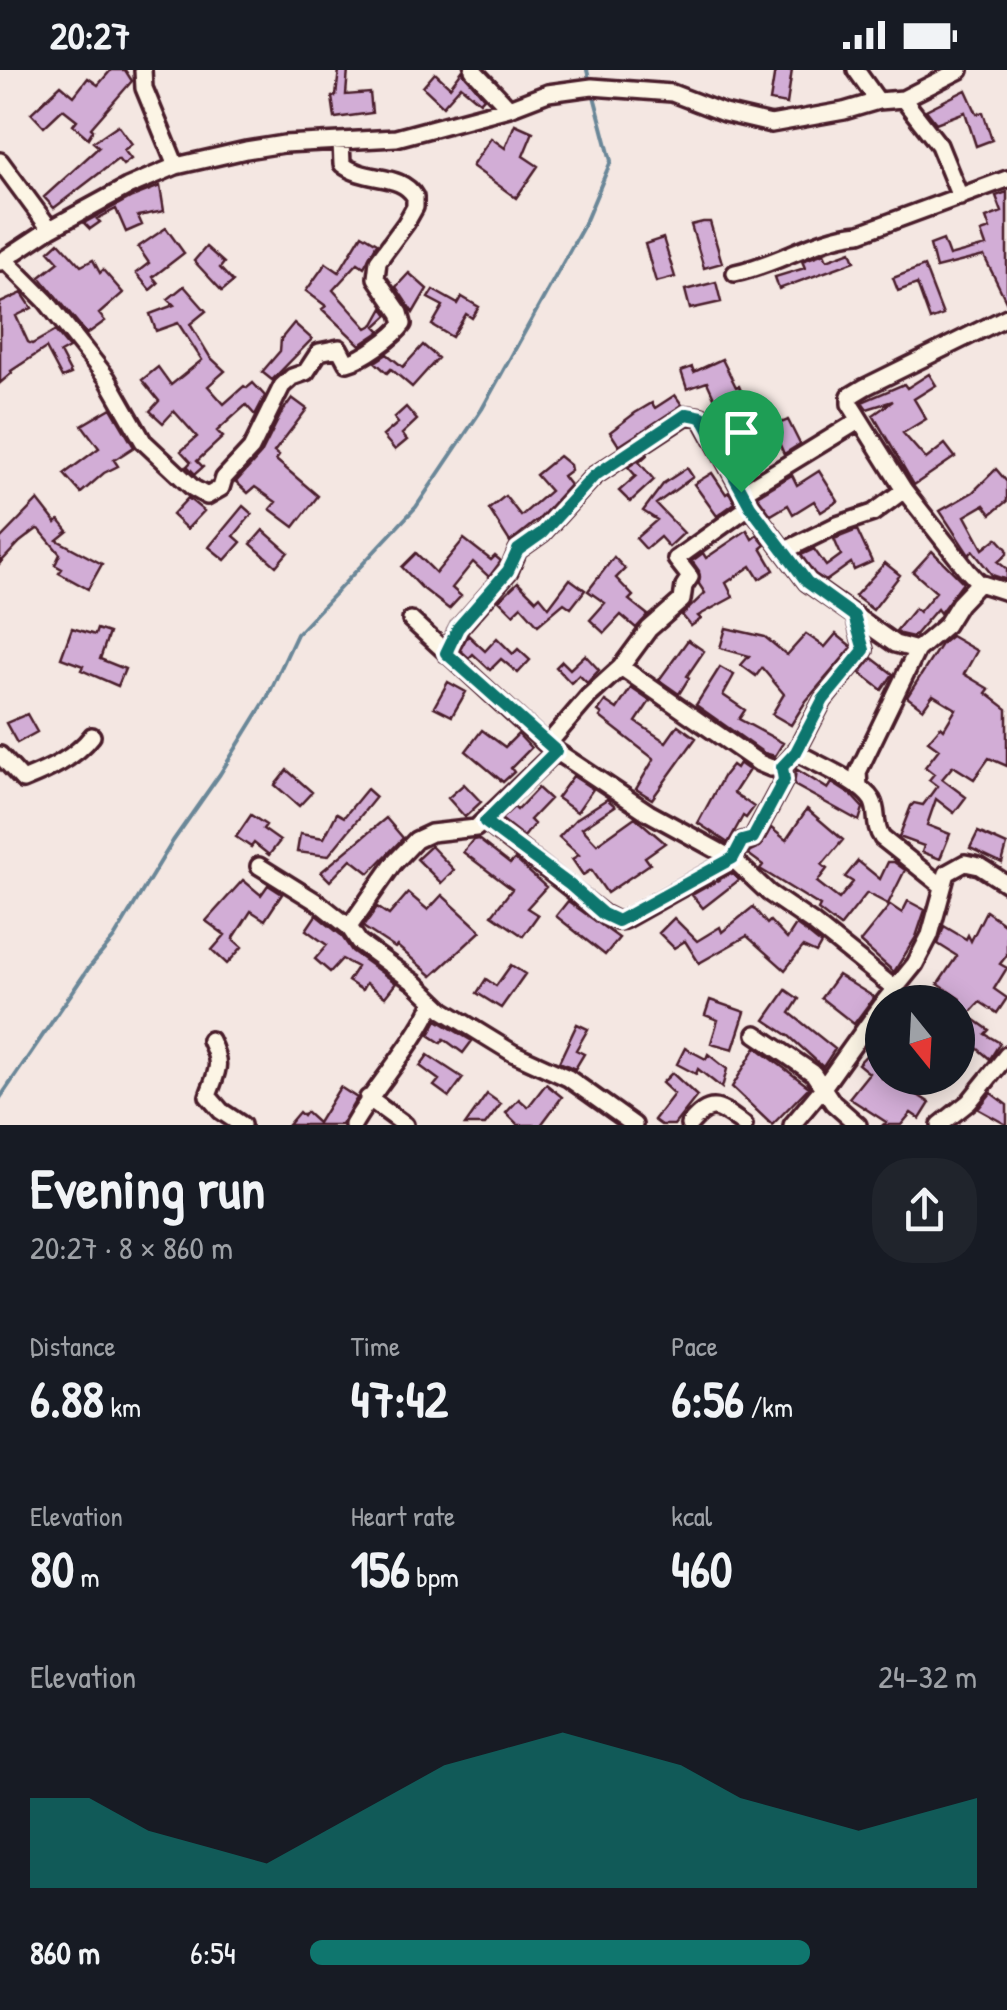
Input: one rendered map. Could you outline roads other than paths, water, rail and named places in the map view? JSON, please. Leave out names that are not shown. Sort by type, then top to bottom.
[{"type":"street","points":[[130,70],[144,88],[176,166]]},
{"type":"street","points":[[142,70],[144,88]]},
{"type":"street","points":[[474,70],[509,108]]},
{"type":"street","points":[[856,70],[878,100]]},
{"type":"street","points":[[341,141],[342,164],[352,172],[402,182],[415,196],[415,208],[378,261],[376,271],[376,278],[403,324],[391,338],[380,341],[358,360],[347,363],[339,348],[318,352],[306,372],[282,386],[251,449],[230,470],[215,494],[207,496],[143,440],[106,378],[46,300],[2,260],[127,187],[176,166],[265,147],[341,141],[396,138],[509,108],[548,93],[592,87],[672,92],[724,113],[771,124],[844,111],[878,100],[903,99],[960,70]]},
{"type":"street","points":[[903,99],[939,145],[960,197]]},
{"type":"street","points":[[0,161],[50,229]]},
{"type":"street","points":[[735,274],[782,260],[834,235],[860,232],[1007,179]]},
{"type":"street","points":[[1007,317],[850,396],[850,404],[904,490],[979,584],[1007,592]]},
{"type":"street","points":[[446,653],[458,628],[508,571],[518,550],[542,533],[594,476],[687,414],[702,417],[745,499],[807,582],[895,644],[917,650]]},
{"type":"street","points":[[348,926],[416,840],[431,833],[476,828],[485,822],[552,748],[589,696],[621,667],[649,629],[682,600],[690,577],[676,558],[745,499],[860,420]]},
{"type":"street","points":[[784,551],[825,530],[873,513],[904,490]]},
{"type":"street","points":[[859,787],[858,772],[917,650],[946,624],[979,584]]},
{"type":"street","points":[[621,667],[758,762],[770,768],[782,767],[796,752],[823,700],[864,650],[854,616]]},
{"type":"street","points":[[411,620],[552,748],[649,813],[733,858],[770,893],[813,922],[874,985]]},
{"type":"street","points":[[0,755],[22,780],[48,770],[82,748],[92,736]]},
{"type":"street","points":[[796,752],[859,787],[872,800],[875,828],[882,838],[942,885]]},
{"type":"street","points":[[485,822],[603,914],[618,921],[733,858],[742,841],[753,838],[784,780],[782,767]]},
{"type":"street","points":[[898,985],[930,935],[947,873],[965,863],[979,866],[1007,884]]},
{"type":"street","points":[[259,866],[291,883],[348,926],[359,942],[434,1001],[512,1052],[568,1078],[634,1125]]},
{"type":"street","points":[[353,1125],[368,1098],[424,1024],[434,1001]]},
{"type":"street","points":[[792,1125],[865,1029]]},
{"type":"street","points":[[756,1034],[813,1073],[822,1089],[858,1125]]},
{"type":"street","points":[[210,1040],[219,1070],[208,1096],[220,1111],[242,1125]]},
{"type":"street","points":[[940,1125],[969,1102],[1007,1055]]},
{"type":"street","points":[[368,1098],[404,1125]]},
{"type":"street","points":[[689,1125],[702,1111],[719,1107],[744,1125]]},
{"type":"waterway","points":[[587,70],[590,83]]},
{"type":"waterway","points":[[0,1098],[88,969],[114,938],[173,841],[220,774],[267,698],[297,634],[416,507],[482,409],[584,225],[611,161],[593,92]]}]
